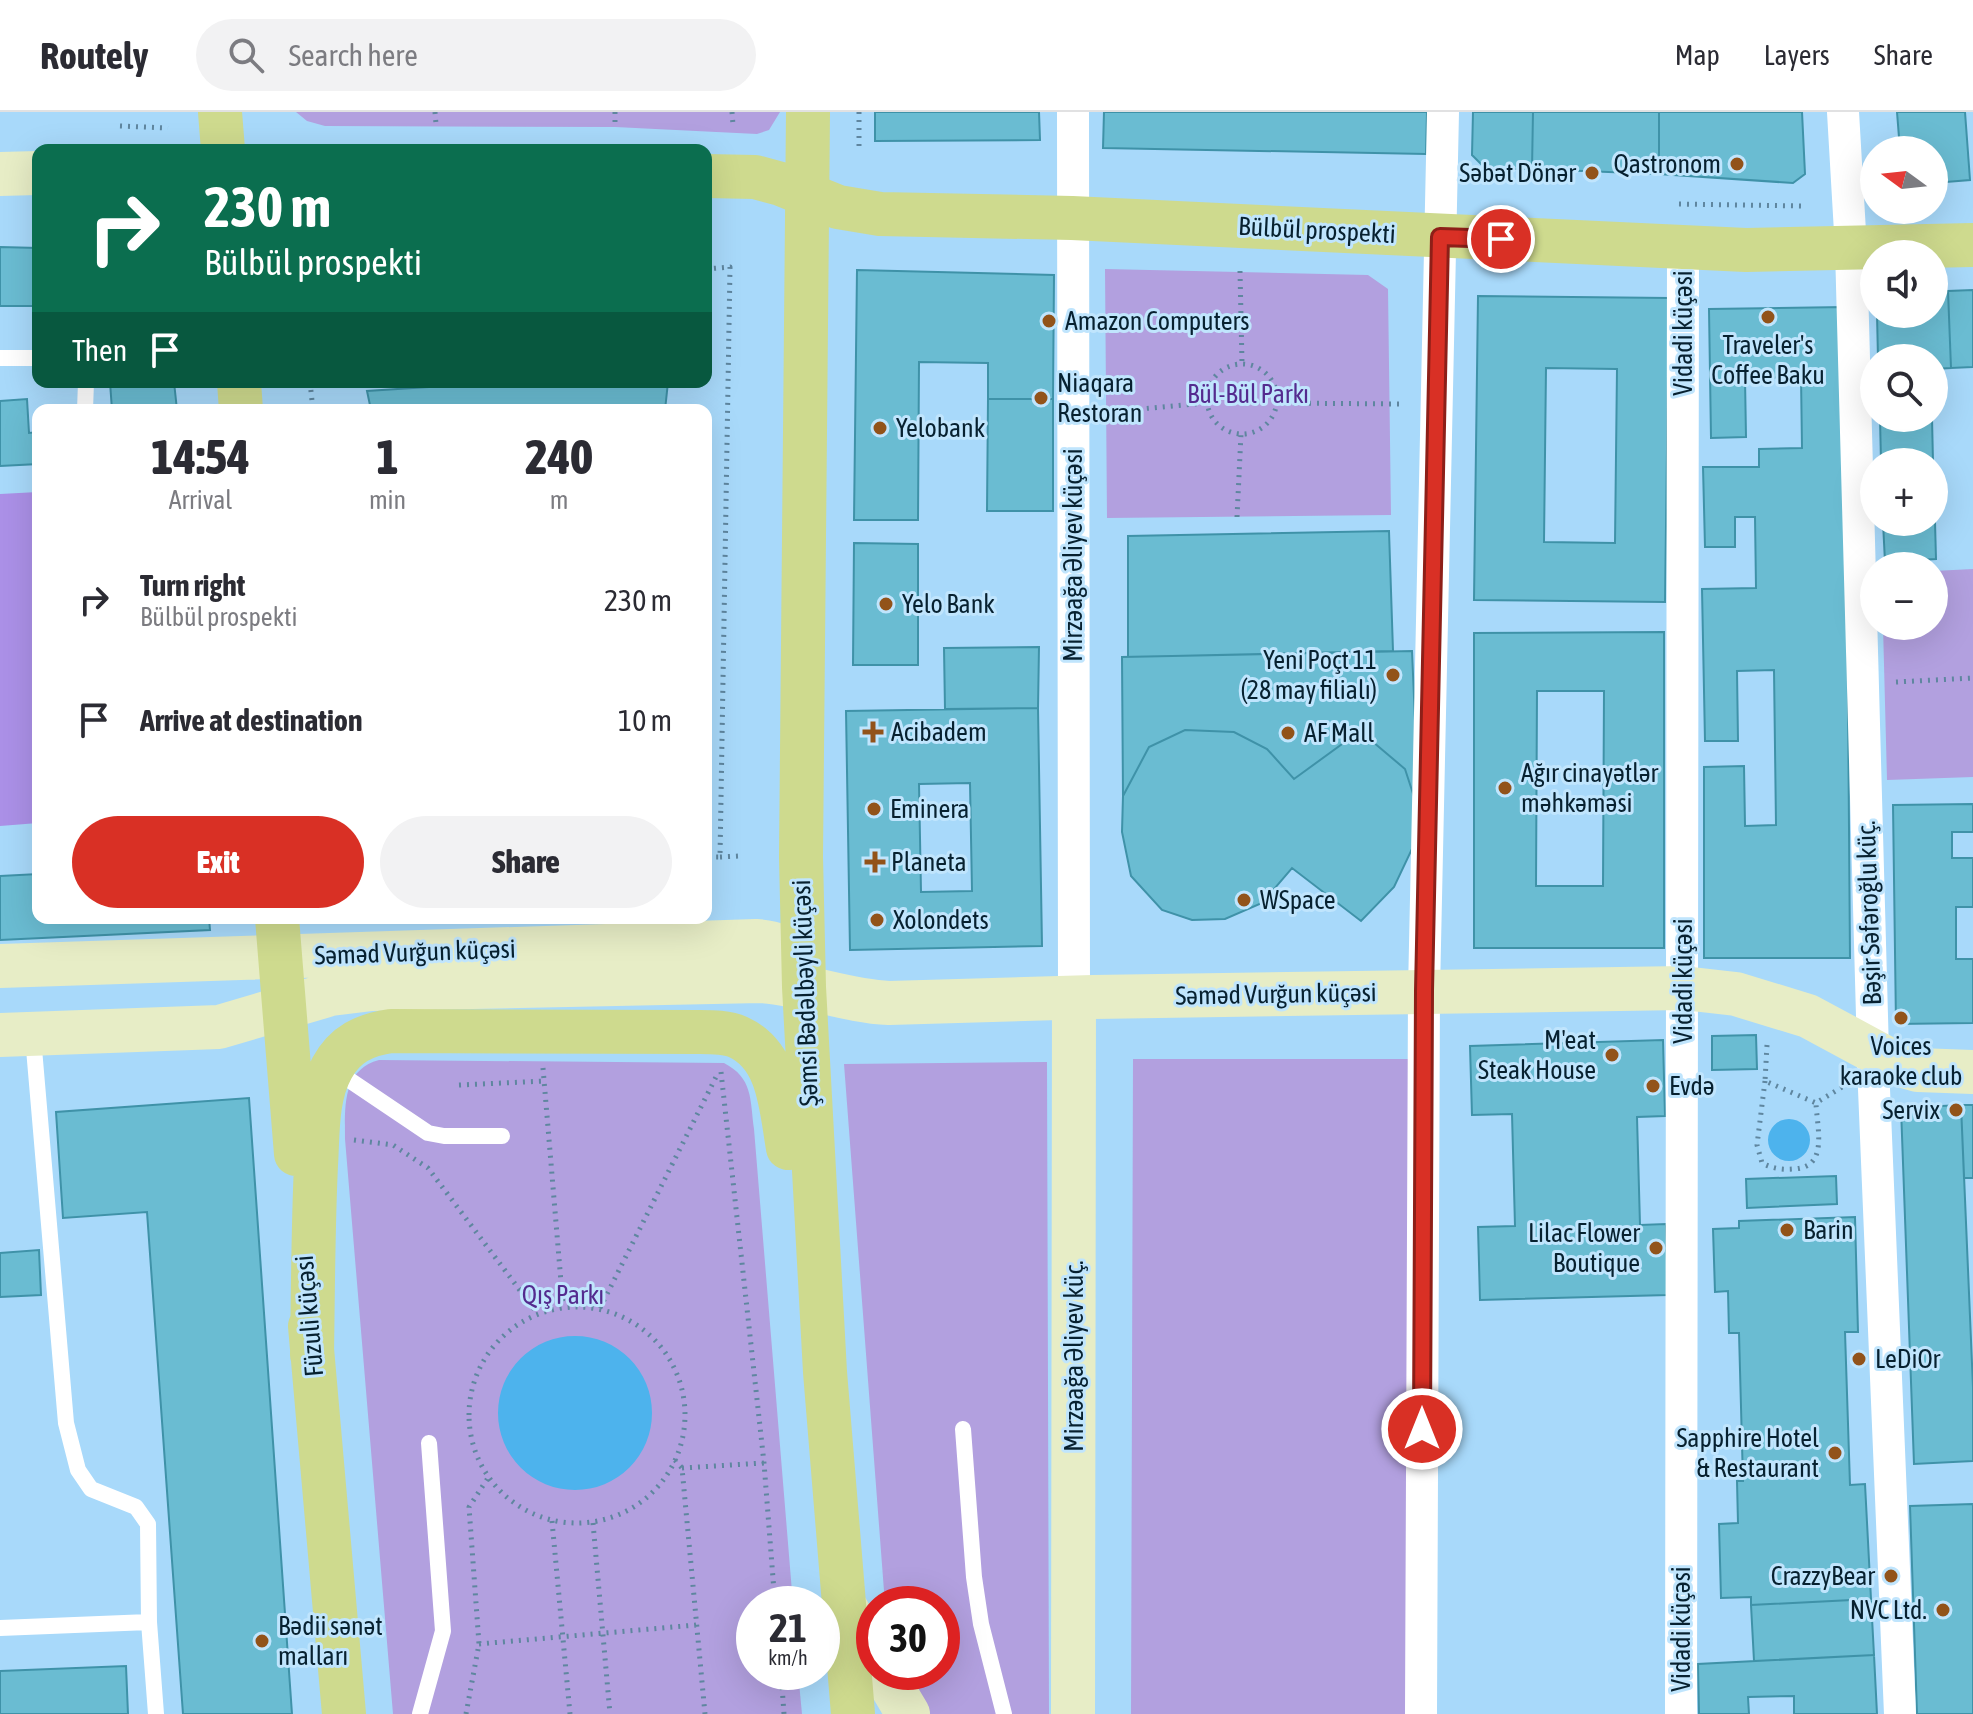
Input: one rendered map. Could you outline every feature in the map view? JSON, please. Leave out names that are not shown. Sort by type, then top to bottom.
[{"type":"main road","points":[[220,112],[223,144]]},
{"type":"main road","name":"Şəmsi Bədəlbəyli küçəsi","points":[[808,118],[801,857],[804,987],[825,1372],[853,1714]]},
{"type":"main road","points":[[0,174],[32,173]]},
{"type":"main road","name":"Bülbül prospekti","points":[[719,175],[770,181],[853,211],[880,214],[1072,218],[1683,248],[1851,249],[1973,245]]},
{"type":"main road","name":"Səməd Vurğun küçəsi","points":[[0,966],[279,937],[766,941],[777,943],[789,952],[804,987]]},
{"type":"main road","name":"Füzuli küçəsi","points":[[279,937],[344,1714]]},
{"type":"main road","name":"Səməd Vurğun küçəsi","points":[[16,1034],[210,1028],[245,1021],[331,994],[372,989],[733,981],[778,983],[859,1001],[889,1003],[1683,988],[1712,990],[1768,1002],[1808,1016],[1860,1070],[1897,1064],[1918,1070],[1973,1072]]},
{"type":"main road","name":"Mirzəağa Əliyev küç.","points":[[1073,1714],[1074,998]]},
{"type":"main road","points":[[312,1355],[319,1119],[331,1069],[354,1042],[368,1035],[391,1031],[700,1032],[738,1037],[762,1056],[774,1076],[825,1372]]},
{"type":"main road","points":[[844,1605],[856,1625]]},
{"type":"main road","points":[[894,1690],[908,1714]]},
{"type":"street","name":"Mirzəağa Əliyev küçəsi","points":[[1073,112],[1074,998]]},
{"type":"street","points":[[1421,1714],[1424,991],[1443,112]]},
{"type":"street","name":"Bəşir Səfəroğlu küç.","points":[[1843,112],[1851,249],[1863,684],[1860,1070],[1900,1714]]},
{"type":"street","name":"Vidadi küçəsi","points":[[1681,1714],[1683,248]]},
{"type":"lane","points":[[0,358],[32,358]]},
{"type":"lane","points":[[16,1034],[70,1445],[78,1470],[91,1489],[136,1507],[148,1524],[149,1622],[156,1714]]},
{"type":"lane","points":[[331,1069],[428,1133],[502,1136]]},
{"type":"lane","points":[[963,1429],[974,1577],[981,1624],[1004,1714]]},
{"type":"lane","points":[[420,1714],[443,1631],[429,1443]]},
{"type":"lane","points":[[0,1628],[149,1622]]},
{"type":"path","points":[[435,112],[436,124]]},
{"type":"path","points":[[615,112],[615,127]]},
{"type":"path","points":[[732,112],[733,125]]},
{"type":"path","points":[[859,112],[859,147]]},
{"type":"path","points":[[120,126],[168,128]]},
{"type":"path","points":[[712,268],[730,267],[720,857]]},
{"type":"path","points":[[1240,271],[1242,363]]},
{"type":"path","points":[[1242,363],[1256,366],[1268,375],[1276,388],[1277,403],[1272,417],[1262,428],[1248,434],[1234,434],[1220,428],[1210,417],[1206,403],[1207,388],[1215,375],[1227,366],[1242,363]]},
{"type":"path","points":[[1098,413],[1206,403]]},
{"type":"path","points":[[1277,403],[1435,404]]},
{"type":"path","points":[[1237,517],[1241,434]]},
{"type":"path","points":[[1863,684],[1973,678]]},
{"type":"path","points":[[712,857],[739,856]]},
{"type":"path","points":[[1767,1041],[1757,1145],[1762,1163],[1770,1167],[1804,1169],[1813,1163],[1819,1153],[1816,1103]]},
{"type":"path","points":[[528,1068],[543,1064],[558,1068]]},
{"type":"path","points":[[543,1064],[563,1306]]},
{"type":"path","points":[[706,1068],[735,1068]]},
{"type":"path","points":[[600,1308],[720,1068]]},
{"type":"path","points":[[720,1068],[764,1463],[774,1586]]},
{"type":"path","points":[[1816,1103],[1860,1070]]},
{"type":"path","points":[[459,1085],[545,1081]]},
{"type":"path","points":[[1765,1081],[1816,1103]]},
{"type":"path","points":[[345,1139],[393,1145],[428,1168],[537,1313]]},
{"type":"path","points":[[563,1306],[600,1308],[636,1323],[664,1349],[681,1384],[685,1423],[675,1460],[661,1484],[642,1502],[619,1516],[593,1523],[552,1521],[516,1506],[488,1478],[471,1442],[469,1403],[480,1365],[504,1333],[537,1313],[563,1306]]},
{"type":"path","points":[[675,1460],[682,1468],[705,1714]]},
{"type":"path","points":[[682,1468],[764,1463]]},
{"type":"path","points":[[466,1714],[479,1644],[469,1507],[488,1478]]},
{"type":"path","points":[[552,1521],[570,1714]]},
{"type":"path","points":[[593,1523],[610,1714]]},
{"type":"path","points":[[479,1644],[696,1625]]},
{"type":"path","points":[[782,1690],[784,1714]]},
{"type":"green space","points":[[296,112],[780,112],[769,130],[757,134],[615,127],[325,126],[307,121]]},
{"type":"green space","name":"Bül-Bül Parkı","points":[[1105,269],[1368,275],[1388,289],[1391,515],[1107,518]]},
{"type":"green space","points":[[1973,569],[1973,777],[1887,780],[1883,640],[1948,640],[1948,570]]},
{"type":"green space","points":[[1133,1059],[1413,1059],[1408,1714],[1131,1714]]},
{"type":"green space","name":"Qış Parkı","points":[[379,1060],[724,1063],[740,1075],[748,1090],[754,1129],[792,1586],[736,1586],[736,1690],[800,1690],[802,1714],[393,1714],[345,1139],[348,1091],[358,1072]]},
{"type":"green space","points":[[1047,1062],[1049,1714],[893,1714],[891,1690],[960,1690],[960,1586],[884,1586],[844,1064]]},
{"type":"shaded area","points":[[32,492],[32,823],[0,826],[0,494]]},
{"type":"water","points":[[1789,1119],[1804,1125],[1810,1140],[1804,1155],[1789,1161],[1774,1155],[1768,1140],[1774,1125]]},
{"type":"water","points":[[575,1336],[604,1342],[629,1359],[646,1384],[652,1413],[646,1442],[629,1467],[604,1484],[575,1490],[546,1484],[521,1467],[504,1442],[498,1413],[504,1384],[521,1359],[546,1342]]},
{"type":"building","points":[[875,112],[1039,112],[1040,140],[875,141]]},
{"type":"building","points":[[1104,112],[1427,112],[1426,154],[1103,148]]},
{"type":"building","points":[[1473,112],[1533,112],[1532,169],[1486,169],[1472,155]]},
{"type":"building","points":[[1533,112],[1659,112],[1659,174],[1532,169]]},
{"type":"building","points":[[1659,112],[1802,112],[1805,174],[1793,183],[1659,174]]},
{"type":"building","points":[[1897,112],[1965,112],[1970,180],[1948,182],[1948,136],[1899,136]]},
{"type":"building","points":[[0,247],[32,248],[32,306],[0,306]]},
{"type":"building","points":[[857,270],[1054,275],[1053,399],[988,399],[988,363],[919,362],[918,520],[854,520]]},
{"type":"building","points":[[1973,290],[1973,367],[1951,368],[1948,291]]},
{"type":"building","points":[[1948,291],[1951,368],[1948,368],[1948,344],[1878,344],[1877,328],[1948,328]]},
{"type":"building","points":[[1478,296],[1669,298],[1665,602],[1474,600]],"holes":[[[1546,368],[1617,369],[1615,543],[1544,542]]]},
{"type":"building","points":[[1845,307],[1850,958],[1704,958],[1704,767],[1744,766],[1745,826],[1776,825],[1774,670],[1737,671],[1738,741],[1705,741],[1702,589],[1756,588],[1755,517],[1735,517],[1735,547],[1705,547],[1703,467],[1759,467],[1759,449],[1802,448],[1801,377],[1745,378],[1746,437],[1711,438],[1709,309]]},
{"type":"building","points":[[110,388],[175,388],[176,404],[112,404]]},
{"type":"building","points":[[413,388],[667,388],[666,404],[370,404],[367,391]]},
{"type":"building","points":[[27,399],[29,433],[32,433],[32,464],[0,466],[0,401]]},
{"type":"building","points":[[988,399],[1053,399],[1053,511],[987,511]]},
{"type":"building","points":[[1880,432],[1932,432],[1933,448],[1881,448]]},
{"type":"building","points":[[1389,531],[1393,651],[1128,657],[1128,536]]},
{"type":"building","points":[[1884,536],[1935,536],[1936,552],[1884,552]]},
{"type":"building","name":"Yelo Bank","points":[[854,543],[918,544],[918,665],[853,665]]},
{"type":"building","name":"Ağır cinayətlər məhkəməsi","points":[[1664,632],[1664,948],[1474,948],[1474,633]],"holes":[[[1537,691],[1604,691],[1603,886],[1536,886]]]},
{"type":"building","points":[[1039,647],[1038,708],[945,709],[944,648]]},
{"type":"building","points":[[1412,651],[1419,812],[1405,769],[1360,731],[1294,779],[1267,749],[1234,732],[1185,730],[1149,747],[1123,796],[1122,657]]},
{"type":"building","points":[[1038,708],[1042,946],[850,950],[846,711]],"holes":[[[970,783],[972,891],[921,892],[919,784]]]},
{"type":"building","points":[[1185,730],[1234,732],[1267,749],[1294,779],[1360,731],[1405,769],[1419,812],[1412,849],[1394,887],[1361,921],[1292,868],[1262,903],[1225,919],[1192,920],[1162,910],[1131,876],[1122,832],[1123,796],[1149,747]]},
{"type":"building","points":[[1973,804],[1973,832],[1952,832],[1952,858],[1973,858],[1973,907],[1956,907],[1956,959],[1973,959],[1973,1023],[1896,1024],[1893,805]]},
{"type":"building","points":[[32,874],[32,924],[210,924],[210,930],[0,940],[0,876]]},
{"type":"building","points":[[1756,1035],[1757,1069],[1712,1070],[1712,1036]]},
{"type":"building","points":[[1663,1040],[1665,1116],[1637,1117],[1640,1225],[1666,1224],[1668,1295],[1480,1300],[1478,1227],[1515,1226],[1512,1114],[1472,1115],[1470,1046]]},
{"type":"building","points":[[249,1098],[292,1714],[183,1714],[147,1212],[63,1218],[56,1112]]},
{"type":"building","points":[[1961,1105],[1973,1387],[1973,1461],[1914,1464],[1901,1108]]},
{"type":"building","points":[[1961,1105],[1973,1105],[1973,1178],[1964,1178]]},
{"type":"building","points":[[1836,1176],[1837,1204],[1747,1208],[1746,1179]]},
{"type":"building","points":[[1855,1217],[1858,1332],[1845,1332],[1850,1485],[1865,1484],[1871,1599],[1751,1605],[1751,1597],[1721,1598],[1719,1524],[1738,1523],[1737,1481],[1743,1481],[1739,1333],[1729,1333],[1728,1291],[1715,1292],[1713,1229],[1739,1228],[1739,1221]]},
{"type":"building","points":[[39,1250],[41,1295],[0,1297],[0,1253]]},
{"type":"building","name":"NVC Ltd.","points":[[1973,1504],[1973,1714],[1917,1714],[1910,1506]]},
{"type":"building","points":[[1871,1599],[1874,1655],[1754,1661],[1751,1605]]},
{"type":"building","points":[[1874,1655],[1877,1714],[1794,1714],[1794,1696],[1748,1697],[1749,1714],[1699,1714],[1698,1664]]},
{"type":"building","points":[[126,1666],[128,1714],[0,1714],[0,1671]]},
{"type":"place","name":"Qastronom","points":[[1737,164]]},
{"type":"place","name":"Səbət Dönər","points":[[1592,173]]},
{"type":"place","name":"Traveler's Coffee Baku","points":[[1768,317]]},
{"type":"place","name":"Amazon Computers","points":[[1049,321]]},
{"type":"place","name":"Niaqara Restoran","points":[[1041,398]]},
{"type":"place","name":"Yelobank","points":[[880,428]]},
{"type":"place","name":"Yelo Bank","points":[[886,604]]},
{"type":"place","name":"Yeni Poçt 11 (28 may filialı)","points":[[1393,675]]},
{"type":"place","name":"Acibadem","points":[[873,732]]},
{"type":"place","name":"AF Mall","points":[[1288,733]]},
{"type":"place","name":"Ağır cinayətlər məhkəməsi","points":[[1505,788]]},
{"type":"place","name":"Eminera","points":[[874,809]]},
{"type":"place","name":"Planeta","points":[[875,862]]},
{"type":"place","name":"WSpace","points":[[1244,900]]},
{"type":"place","name":"Xolondets","points":[[877,920]]},
{"type":"place","name":"Voices karaoke club","points":[[1901,1018]]},
{"type":"place","name":"M'eat Steak House","points":[[1612,1055]]},
{"type":"place","name":"Evdə","points":[[1653,1086]]},
{"type":"place","name":"Servix","points":[[1956,1110]]},
{"type":"place","name":"Barin","points":[[1787,1230]]},
{"type":"place","name":"Lilac Flower Boutique","points":[[1656,1248]]},
{"type":"place","name":"LeDiOr","points":[[1859,1359]]},
{"type":"place","name":"Sapphire Hotel & Restaurant","points":[[1835,1453]]},
{"type":"place","name":"CrazzyBear","points":[[1891,1576]]},
{"type":"place","name":"NVC Ltd.","points":[[1943,1610]]},
{"type":"place","name":"Bədii sənət malları","points":[[262,1641]]},
{"type":"route","points":[[1422,1429],[1424,991],[1440,237],[1501,239]]}]
